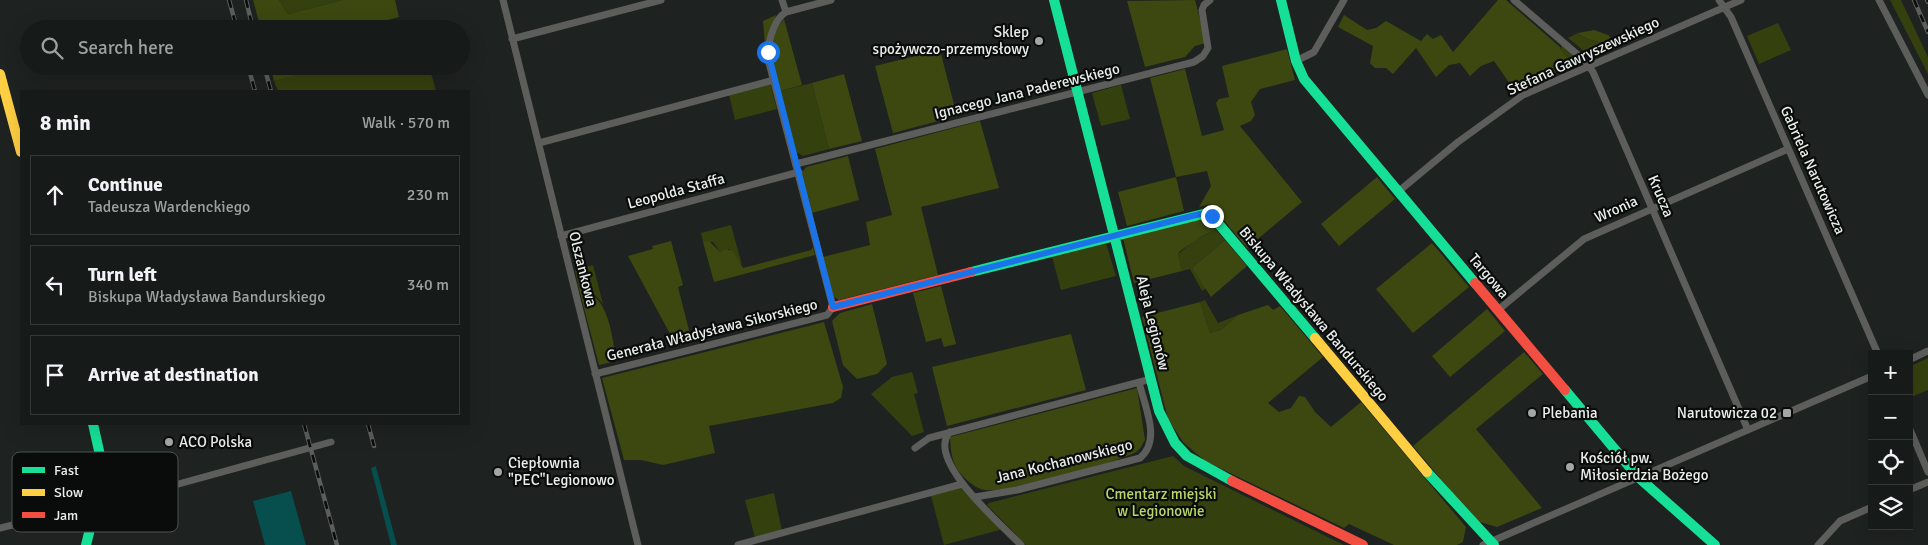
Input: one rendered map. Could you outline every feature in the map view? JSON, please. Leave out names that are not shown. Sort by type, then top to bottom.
[{"type":"street","name":"Olszankowa","points":[[503,0],[638,545]]},
{"type":"street","points":[[512,39],[660,0]]},
{"type":"street","points":[[782,0],[786,12]]},
{"type":"street","points":[[831,0],[786,12],[779,17],[768,52],[833,307]]},
{"type":"street","name":"Aleja Legionów","points":[[1054,0],[1159,410],[1169,434],[1193,461],[1219,476],[1363,545]]},
{"type":"street","name":"Ignacego Jana Paderewskiego","points":[[796,164],[1199,59],[1208,48],[1202,10],[1204,4],[1210,0]]},
{"type":"street","name":"Targowa","points":[[1281,0],[1296,61],[1304,79],[1638,477],[1715,545]]},
{"type":"street","points":[[1296,61],[1314,52],[1344,0]]},
{"type":"street","name":"Krucza","points":[[1514,0],[1590,67],[1748,430]]},
{"type":"street","name":"Gabriela Narutowicza","points":[[1719,0],[1725,7],[1876,350]]},
{"type":"street","name":"Stefana Gawryszewskiego","points":[[1399,191],[1458,142],[1518,98],[1741,0]]},
{"type":"street","points":[[1879,0],[1928,95]]},
{"type":"street","points":[[0,74],[20,148]]},
{"type":"street","points":[[539,143],[774,80]]},
{"type":"street","name":"Wronia","points":[[1498,310],[1584,238],[1788,149]]},
{"type":"street","name":"Leopolda Staffa","points":[[560,236],[799,172]]},
{"type":"street","name":"Biskupa Władysława Bandurskiego","points":[[833,307],[1200,214],[1210,214],[1489,544]]},
{"type":"street","name":"Generała Władysława Sikorskiego","points":[[595,374],[828,315],[833,307]]},
{"type":"street","points":[[1913,358],[1928,352]]},
{"type":"street","points":[[1489,544],[1868,378]]},
{"type":"street","points":[[916,448],[929,438],[1151,379]]},
{"type":"street","name":"Jana Kochanowskiego","points":[[975,497],[1017,490],[1140,458],[1148,450],[1152,436],[1139,382]]},
{"type":"street","points":[[93,425],[99,452]]},
{"type":"street","points":[[950,432],[944,441],[945,451],[962,484],[1021,545]]},
{"type":"street","points":[[1913,436],[1928,472]]},
{"type":"street","points":[[178,484],[331,442]]},
{"type":"street","points":[[1913,488],[1928,482]]},
{"type":"street","points":[[738,545],[962,484]]},
{"type":"street","points":[[1818,545],[1840,521],[1868,509]]},
{"type":"street","points":[[86,545],[89,532]]},
{"type":"green space","points":[[253,0],[279,0],[288,14],[343,0],[395,0],[399,17],[388,20],[259,20]]},
{"type":"green space","points":[[279,0],[343,0],[288,14]]},
{"type":"green space","points":[[1195,0],[1206,43],[1195,46],[1185,57],[1145,67],[1127,1]]},
{"type":"green space","points":[[1498,0],[1506,0],[1560,47],[1567,58],[1562,66],[1557,67],[1557,72],[1515,91],[1494,61],[1481,66],[1470,76],[1460,63],[1449,65],[1436,77],[1416,48],[1393,74],[1386,68],[1375,68],[1370,63],[1373,46],[1338,27],[1344,15],[1367,30],[1376,28],[1386,21],[1421,41],[1427,34],[1433,39],[1441,35],[1453,52]]},
{"type":"green space","points":[[1890,0],[1901,0],[1928,57],[1928,74]]},
{"type":"green space","points":[[776,15],[765,45],[763,21]]},
{"type":"green space","points":[[784,19],[802,85],[780,91],[773,63],[772,45],[778,28]]},
{"type":"green space","points":[[1778,23],[1791,50],[1759,64],[1747,36]]},
{"type":"green space","points":[[1594,30],[1608,35],[1614,41],[1604,44],[1587,39],[1578,33]]},
{"type":"green space","points":[[1578,33],[1586,39],[1604,44],[1614,41],[1618,45],[1591,57],[1568,38]]},
{"type":"green space","points":[[1562,45],[1575,57],[1573,59],[1578,63],[1557,72],[1557,67],[1565,63],[1560,49]]},
{"type":"green space","points":[[1287,49],[1295,80],[1260,89],[1251,102],[1255,115],[1251,121],[1240,126],[1302,202],[1247,248],[1210,204],[1199,207],[1211,186],[1207,171],[1176,177],[1150,78],[1185,69],[1202,136],[1224,130],[1216,103],[1219,99],[1229,97],[1222,66]]},
{"type":"green space","points":[[940,50],[957,116],[893,133],[875,66]]},
{"type":"green space","points":[[844,74],[862,141],[829,149],[812,83]]},
{"type":"green space","points":[[272,75],[298,75],[274,81]]},
{"type":"green space","points":[[297,75],[432,75],[436,90],[278,90],[274,81]]},
{"type":"green space","points":[[770,83],[777,109],[735,120],[729,95]]},
{"type":"green space","points":[[812,83],[829,149],[803,156],[796,152],[780,91]]},
{"type":"green space","points":[[1121,85],[1130,119],[1101,126],[1092,93]]},
{"type":"green space","points":[[980,121],[999,188],[921,207],[938,275],[839,300],[834,297],[823,257],[870,245],[866,222],[892,215],[875,149]]},
{"type":"green space","points":[[848,156],[859,200],[812,213],[801,174],[806,167]]},
{"type":"green space","points":[[1176,177],[1184,211],[1127,226],[1118,192]]},
{"type":"green space","points":[[1377,177],[1395,199],[1339,246],[1321,224]]},
{"type":"green space","points":[[1206,218],[1216,230],[1202,236],[1180,251],[1178,254],[1182,271],[1134,283],[1123,238]]},
{"type":"green space","points":[[731,225],[742,265],[729,249],[720,252],[713,242],[703,242],[701,233]]},
{"type":"green space","points":[[1216,230],[1225,240],[1192,268],[1206,288],[1202,291],[1190,269],[1182,271],[1178,254],[1196,239]]},
{"type":"green space","points":[[1225,240],[1247,266],[1211,297],[1192,268]]},
{"type":"green space","points":[[671,241],[683,285],[678,287],[692,342],[676,345],[628,256],[653,249],[652,246]]},
{"type":"green space","points":[[709,241],[720,252],[726,249],[733,251],[743,268],[811,250],[813,247],[815,255],[714,282],[703,242]]},
{"type":"green space","points":[[1106,243],[1116,276],[1061,290],[1052,257]]},
{"type":"green space","points":[[1432,243],[1469,287],[1413,333],[1376,289]]},
{"type":"green space","points":[[593,265],[603,304],[595,295],[579,289],[575,270]]},
{"type":"green space","points":[[941,286],[956,344],[944,347],[941,338],[926,342],[913,293]]},
{"type":"green space","points":[[579,289],[597,299],[603,308],[611,328],[617,361],[599,365]]},
{"type":"green space","points":[[1205,300],[1218,323],[1238,315],[1221,330],[1210,333],[1200,302]]},
{"type":"green space","points":[[1200,302],[1210,333],[1221,330],[1238,315],[1268,305],[1273,310],[1280,306],[1323,357],[1268,403],[1279,412],[1291,408],[1299,396],[1305,397],[1315,412],[1331,427],[1361,402],[1466,527],[1463,542],[1457,545],[1394,545],[1349,524],[1344,528],[1205,461],[1183,442],[1168,419],[1142,317]]},
{"type":"green space","points":[[872,304],[887,364],[877,374],[857,379],[843,365],[832,321],[840,313]]},
{"type":"green space","points":[[1487,309],[1505,331],[1450,377],[1432,356]]},
{"type":"green space","points":[[824,322],[843,387],[841,398],[833,403],[709,426],[715,453],[663,465],[641,460],[624,460],[602,378]]},
{"type":"green space","points":[[1071,334],[1086,390],[947,426],[932,367]]},
{"type":"green space","points":[[1524,352],[1543,374],[1476,429],[1542,508],[1497,527],[1476,521],[1413,446]]},
{"type":"green space","points":[[1928,358],[1928,390],[1913,396],[1913,395],[1913,365]]},
{"type":"green space","points":[[912,372],[918,393],[914,394],[924,432],[912,436],[871,394],[892,377]]},
{"type":"green space","points":[[1137,388],[1145,440],[1138,451],[1125,457],[1060,477],[996,490],[978,488],[968,481],[956,467],[951,450],[950,437]]},
{"type":"green space","name":"Cmentarz miejski w Legionowie","points":[[1173,456],[1184,466],[1344,545],[1026,545],[987,505]]},
{"type":"green space","points":[[962,487],[1003,529],[944,545],[931,496]]},
{"type":"green space","points":[[774,493],[782,531],[755,538],[745,500]]},
{"type":"water","points":[[376,466],[397,545],[391,545],[371,468]]},
{"type":"water","points":[[291,491],[306,545],[265,545],[253,501]]},
{"type":"railway","points":[[229,0],[235,20]]},
{"type":"railway","points":[[246,0],[251,20]]},
{"type":"railway","points":[[1914,0],[1928,32]]},
{"type":"railway","points":[[251,75],[255,90]]},
{"type":"railway","points":[[267,75],[271,90]]},
{"type":"railway","points":[[304,425],[337,545]]},
{"type":"railway","points":[[368,425],[374,446]]},
{"type":"traffic: fast","points":[[1054,0],[1159,411],[1175,443],[1187,456],[1232,481]]},
{"type":"traffic: fast","points":[[1281,0],[1296,61],[1304,79],[1475,283]]},
{"type":"traffic: fast","points":[[971,272],[1207,213],[1212,216],[1315,338]]},
{"type":"traffic: fast","points":[[1565,390],[1638,477],[1715,545]]},
{"type":"traffic: fast","points":[[93,425],[99,452]]},
{"type":"traffic: fast","points":[[1427,472],[1494,545]]},
{"type":"traffic: fast","points":[[86,545],[89,532]]},
{"type":"traffic: slow","points":[[0,74],[20,148]]},
{"type":"traffic: slow","points":[[1315,338],[1427,472]]},
{"type":"traffic: jam","points":[[833,307],[971,272]]},
{"type":"traffic: jam","points":[[1475,283],[1565,390]]},
{"type":"traffic: jam","points":[[1232,481],[1363,545]]},
{"type":"place","name":"Sklep spożywczo-przemysłowy","points":[[1039,41]]},
{"type":"place","name":"Plebania","points":[[1532,413]]},
{"type":"place","name":"Narutowicza 02","points":[[1787,413]]},
{"type":"place","name":"ACO Polska","points":[[169,442]]},
{"type":"place","name":"Kościół pw. Miłosierdzia Bożego","points":[[1570,467]]},
{"type":"place","name":"Ciepłownia \"PEC\"Legionowo","points":[[498,472]]},
{"type":"route","points":[[768,52],[768,59],[833,307],[1200,214],[1207,213],[1212,216]]}]
